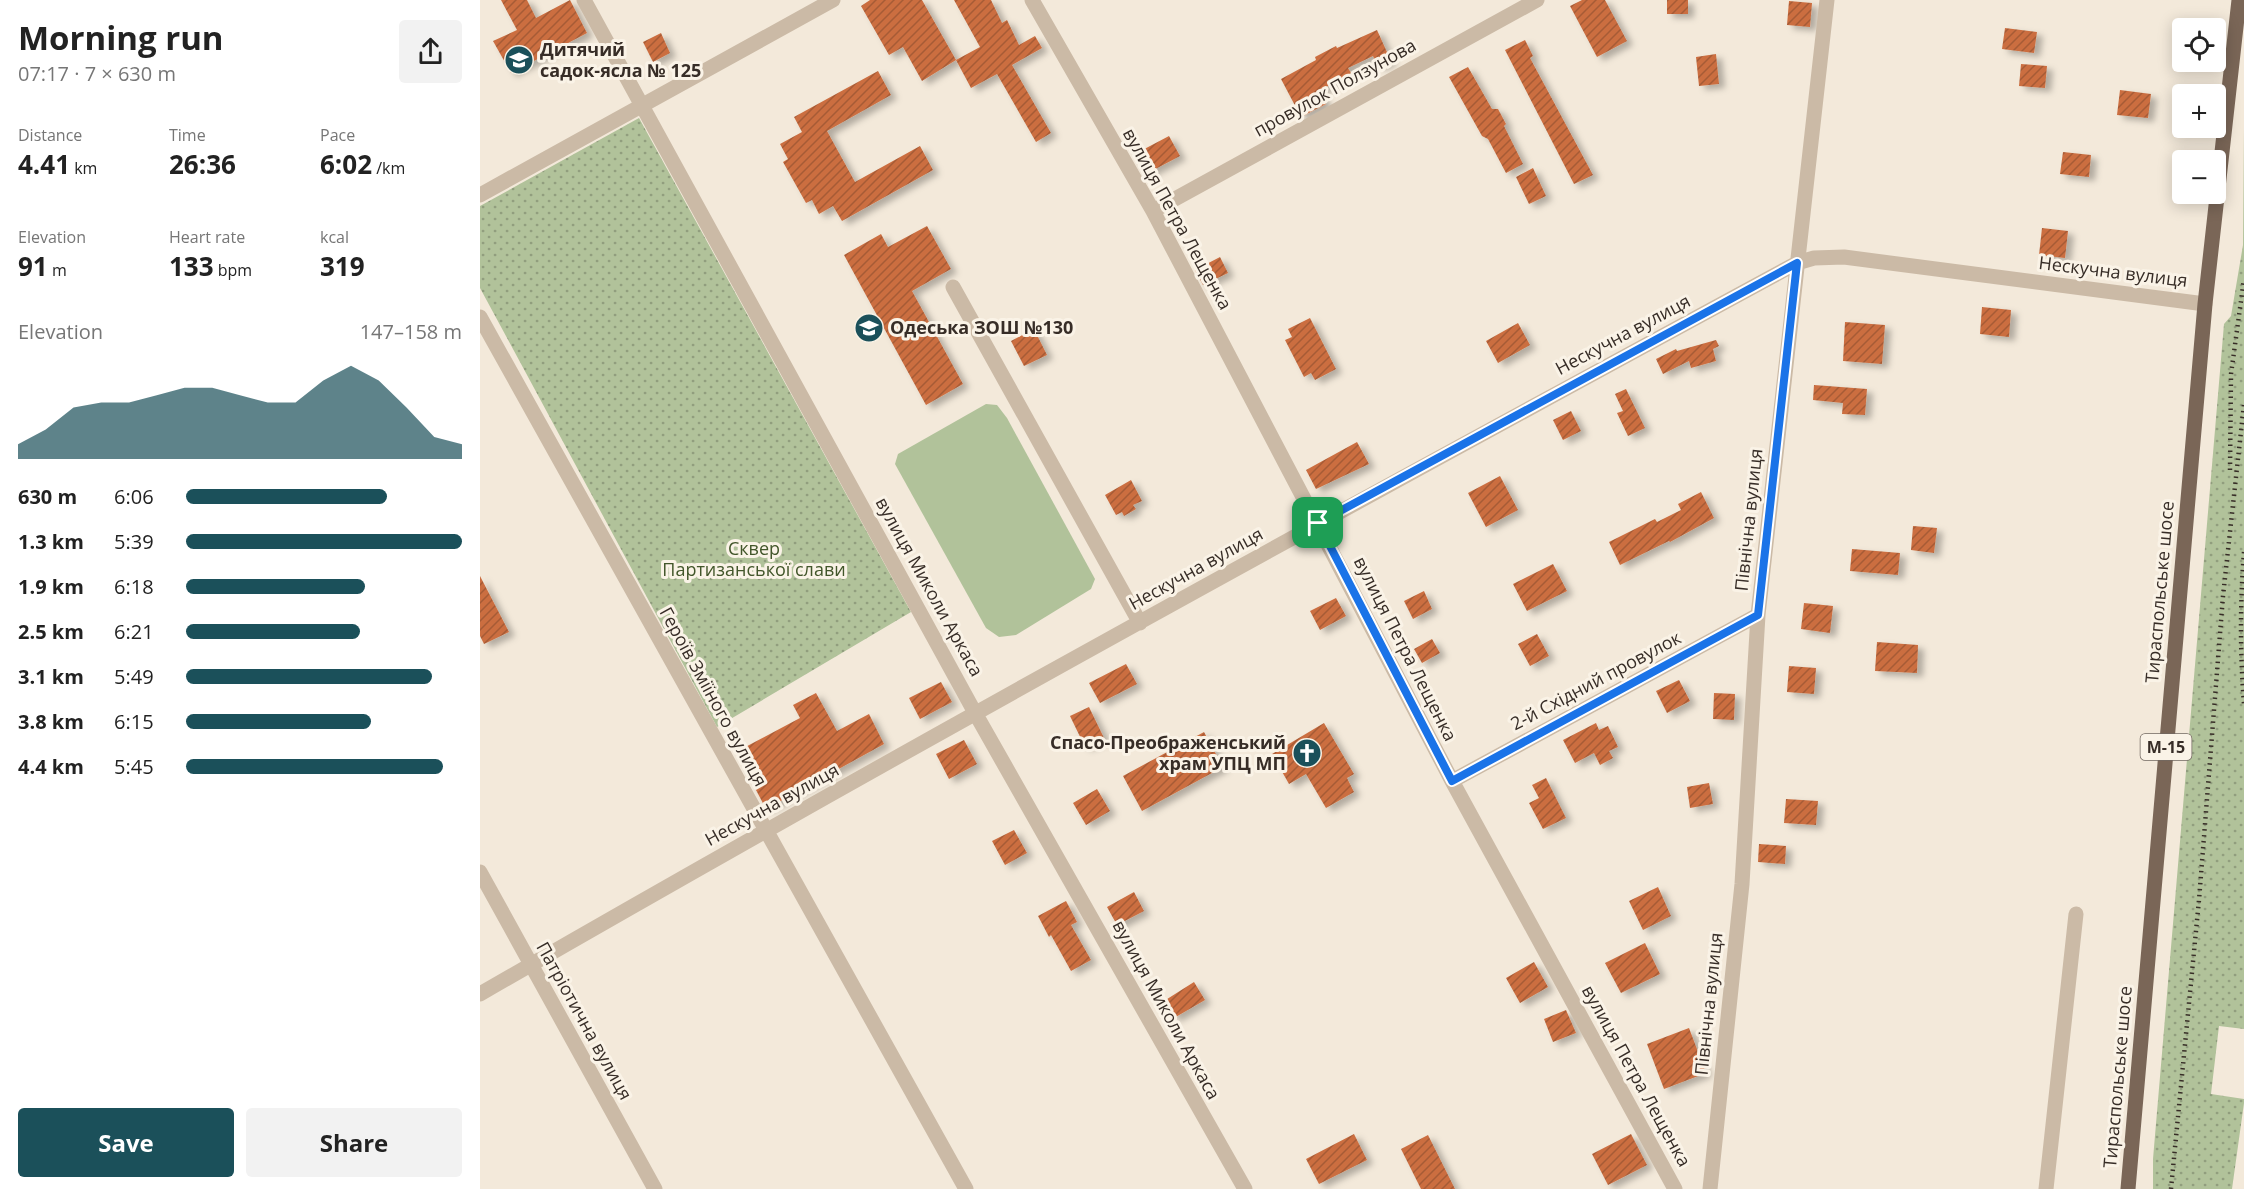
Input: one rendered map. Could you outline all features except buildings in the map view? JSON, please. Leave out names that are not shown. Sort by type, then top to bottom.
[{"type":"main road","name":"Тираспольське шосе","points":[[2128,1189],[2205,304],[2239,0]]},
{"type":"street","name":"вулиця Миколи Аркаса","points":[[584,0],[976,714],[1245,1189]]},
{"type":"street","points":[[480,195],[833,0]]},
{"type":"street","name":"вулиця Петра Лещенка","points":[[1032,0],[1153,211],[1452,781],[1675,1189]]},
{"type":"street","name":"провулок Ползунова","points":[[1153,211],[1537,0]]},
{"type":"street","name":"Північна вулиця","points":[[1710,1189],[1742,884],[1758,615],[1827,0]]},
{"type":"street","name":"Нескучна вулиця","points":[[480,994],[765,831],[1318,523],[1797,263],[1814,258],[1844,257],[2205,304]]},
{"type":"street","points":[[953,286],[1140,623]]},
{"type":"street","name":"Героїв Зміїного вулиця","points":[[480,317],[966,1189]]},
{"type":"street","name":"2-й Східний провулок","points":[[1452,781],[1758,615]]},
{"type":"street","name":"Патріотична вулиця","points":[[480,872],[656,1189]]},
{"type":"street","points":[[2046,1189],[2076,914]]},
{"type":"green space","name":"Сквер Партизанської слави","points":[[639,118],[911,612],[717,727],[480,288],[480,206]]},
{"type":"green space","points":[[2244,128],[2244,1029],[2219,1026],[2211,1094],[2244,1099],[2244,1103],[2232,1189],[2153,1189],[2153,1159],[2224,324],[2231,316],[2243,245]]},
{"type":"green space","points":[[986,404],[997,405],[1007,418],[1095,579],[1091,589],[1016,635],[999,637],[986,628],[895,464],[898,454]]},
{"type":"railway","points":[[2230,470],[2231,374],[2244,279]]},
{"type":"railway","points":[[2171,1189],[2199,900],[2223,596],[2244,404]]},
{"type":"railway","points":[[2244,552],[2241,628],[2244,704]]},
{"type":"place","name":"Дитячий садок-ясла № 125","points":[[519,60]]},
{"type":"place","name":"Одеська ЗОШ №130","points":[[869,328]]},
{"type":"place","name":"Спасо-Преображенський храм УПЦ МП","points":[[1307,753]]},
{"type":"route","points":[[1797,263],[1758,615],[1452,781],[1318,523],[1660,337],[1797,263]]}]
